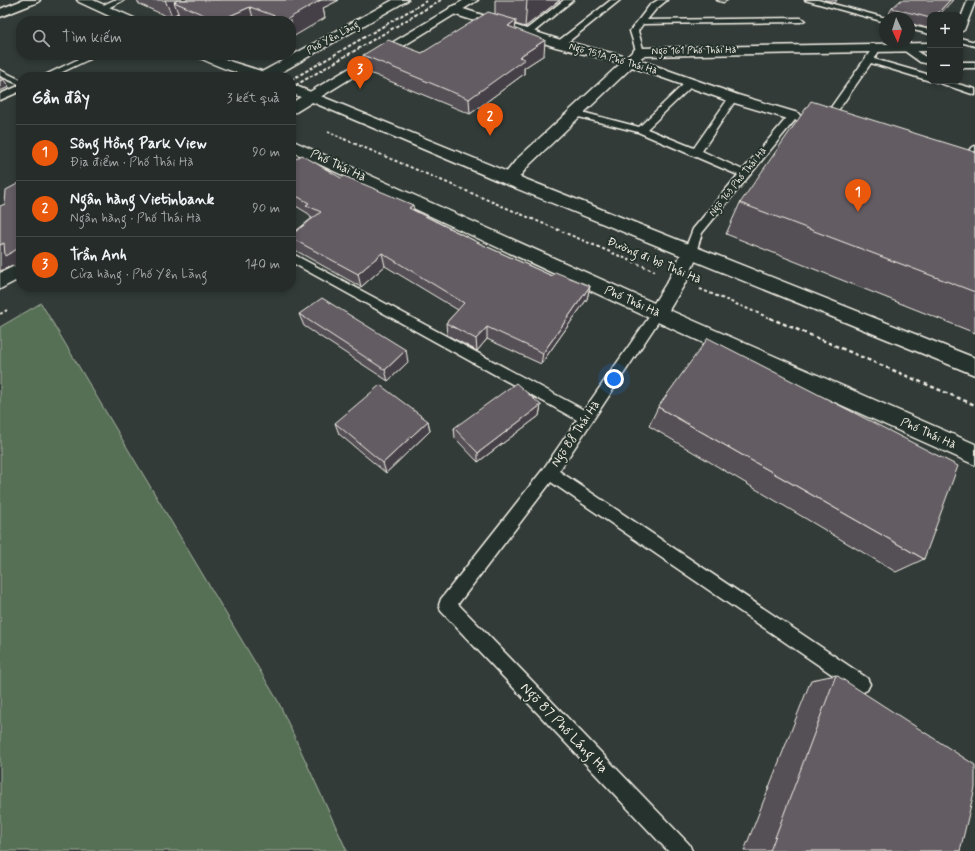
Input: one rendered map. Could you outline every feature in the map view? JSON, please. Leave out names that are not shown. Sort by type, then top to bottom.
[{"type":"street","points":[[0,13],[34,0]]},
{"type":"street","points":[[83,0],[119,16]]},
{"type":"street","name":"Phố Yên Lãng","points":[[296,59],[402,0]]},
{"type":"street","points":[[296,106],[472,0]]},
{"type":"street","name":"Ngõ 151A Phố Thái Hà","points":[[454,10],[560,44],[634,57],[690,82],[733,98],[793,116]]},
{"type":"street","name":"Ngõ 161 Phố Thái Hà","points":[[915,47],[927,47]]},
{"type":"street","name":"Ngõ 161 Phố Thái Hà","points":[[634,57],[877,48]]},
{"type":"street","points":[[510,179],[523,162],[634,57]]},
{"type":"street","points":[[216,60],[249,72]]},
{"type":"street","name":"Phố Yên Lãng","points":[[273,72],[294,60]]},
{"type":"street","points":[[296,90],[510,179],[975,367]]},
{"type":"street","name":"Phố Thái Hà","points":[[296,147],[684,326],[710,336],[975,455]]},
{"type":"street","name":"Ngõ 88 Thái Hà","points":[[658,313],[678,280],[690,252]]},
{"type":"street","points":[[0,282],[16,272]]},
{"type":"lane","points":[[101,8],[120,0]]},
{"type":"lane","points":[[181,16],[216,0]]},
{"type":"lane","points":[[527,34],[570,0]]},
{"type":"lane","points":[[560,44],[616,0]]},
{"type":"lane","points":[[634,57],[634,31],[653,7],[663,0]]},
{"type":"lane","points":[[809,0],[879,19]]},
{"type":"lane","points":[[836,8],[842,0]]},
{"type":"lane","points":[[963,22],[972,0]]},
{"type":"lane","points":[[641,22],[801,20]]},
{"type":"lane","points":[[915,28],[927,31]]},
{"type":"lane","points":[[963,41],[975,44]]},
{"type":"lane","points":[[793,116],[827,126],[877,48]]},
{"type":"lane","points":[[907,48],[923,60],[927,61]]},
{"type":"lane","points":[[56,72],[83,60]]},
{"type":"lane","points":[[869,60],[927,77]]},
{"type":"lane","points":[[963,65],[975,65]]},
{"type":"lane","points":[[0,73],[16,81]]},
{"type":"lane","points":[[641,130],[690,82]]},
{"type":"lane","points":[[950,84],[975,92]]},
{"type":"lane","points":[[0,97],[16,90]]},
{"type":"lane","points":[[696,152],[733,98]]},
{"type":"lane","points":[[574,113],[641,130],[696,152],[744,174]]},
{"type":"lane","name":"Ngõ 163 Phố Thái Hà","points":[[690,252],[697,232],[793,116]]},
{"type":"lane","points":[[966,169],[975,149]]},
{"type":"lane","points":[[296,260],[586,418]]},
{"type":"lane","name":"Ngõ 88 Thái Hà","points":[[447,605],[548,473],[658,313]]},
{"type":"lane","points":[[548,473],[861,684]]},
{"type":"lane","name":"Ngõ 87 Phố Láng Hạ","points":[[447,605],[682,851]]},
{"type":"path","name":"Đường đi bộ Thái Hà","points":[[328,132],[975,405]]},
{"type":"path","points":[[0,314],[7,310]]},
{"type":"green space","points":[[41,303],[278,701],[347,851],[0,851],[0,327]]},
{"type":"building","points":[[178,0],[321,0],[293,16],[275,16],[250,7],[229,16],[206,16],[174,2]]},
{"type":"building","points":[[901,0],[950,0],[939,12],[927,12],[927,17],[915,14],[915,12],[907,12],[892,8]]},
{"type":"building","points":[[488,12],[516,20],[508,26],[545,40],[519,57],[525,59],[469,99],[363,55],[388,40],[422,53]]},
{"type":"building","points":[[811,101],[975,152],[975,292],[740,203]]},
{"type":"building","points":[[302,155],[341,178],[344,176],[413,205],[409,208],[481,244],[552,276],[555,272],[590,286],[543,353],[487,327],[476,339],[446,323],[464,303],[382,253],[358,274],[296,241],[296,231],[321,212],[306,205],[309,203],[296,196],[296,159]]},
{"type":"building","points":[[16,185],[16,250],[5,256],[4,243],[0,245],[0,206],[5,204],[6,190]]},
{"type":"building","points":[[322,298],[406,350],[385,370],[299,314]]},
{"type":"building","points":[[708,338],[958,466],[924,559],[658,407]]},
{"type":"building","points":[[516,383],[541,405],[478,453],[454,428]]},
{"type":"building","points":[[380,385],[428,421],[383,463],[335,423]]},
{"type":"building","points":[[836,675],[975,765],[975,788],[960,851],[770,851]]},
{"type":"railway","points":[[296,77],[428,0]]},
{"type":"railway","points":[[296,85],[441,0]]},
{"type":"place","name":"Trần Anh","points":[[360,89]]},
{"type":"place","name":"Ngân hàng Vietinbank","points":[[490,136]]},
{"type":"place","name":"Sông Hồng Park View","points":[[858,212]]}]
